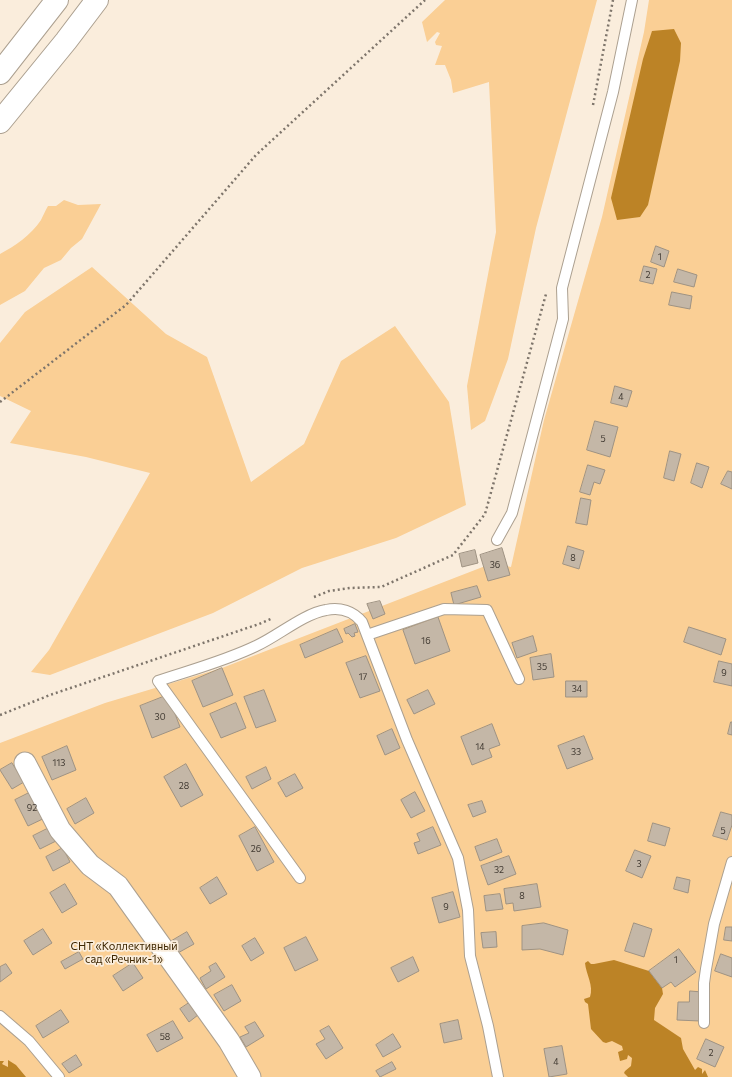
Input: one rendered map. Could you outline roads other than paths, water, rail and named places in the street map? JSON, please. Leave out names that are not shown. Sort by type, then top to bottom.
[{"type":"main road","points":[[0,73],[57,0]]},
{"type":"main road","points":[[0,122],[66,42],[97,0]]},
{"type":"street","points":[[25,763],[60,830],[90,865],[118,886],[229,1041],[250,1077]]},
{"type":"lane","points":[[497,540],[512,513],[563,319],[562,288],[613,92],[632,0]]},
{"type":"lane","points":[[300,878],[158,681],[222,660],[257,646],[314,614],[327,610],[338,609],[351,613],[362,622],[407,740],[458,858],[468,910],[470,956],[488,1026],[498,1077]]},
{"type":"lane","points":[[367,635],[444,610],[487,610],[518,679]]},
{"type":"lane","points":[[704,1024],[704,983],[706,969],[714,924],[732,862]]},
{"type":"lane","points":[[0,1016],[29,1041],[59,1077]]},
{"type":"park label","name":"СНТ «Коллективный сад «Речник-1»","points":[[124,952]]}]
